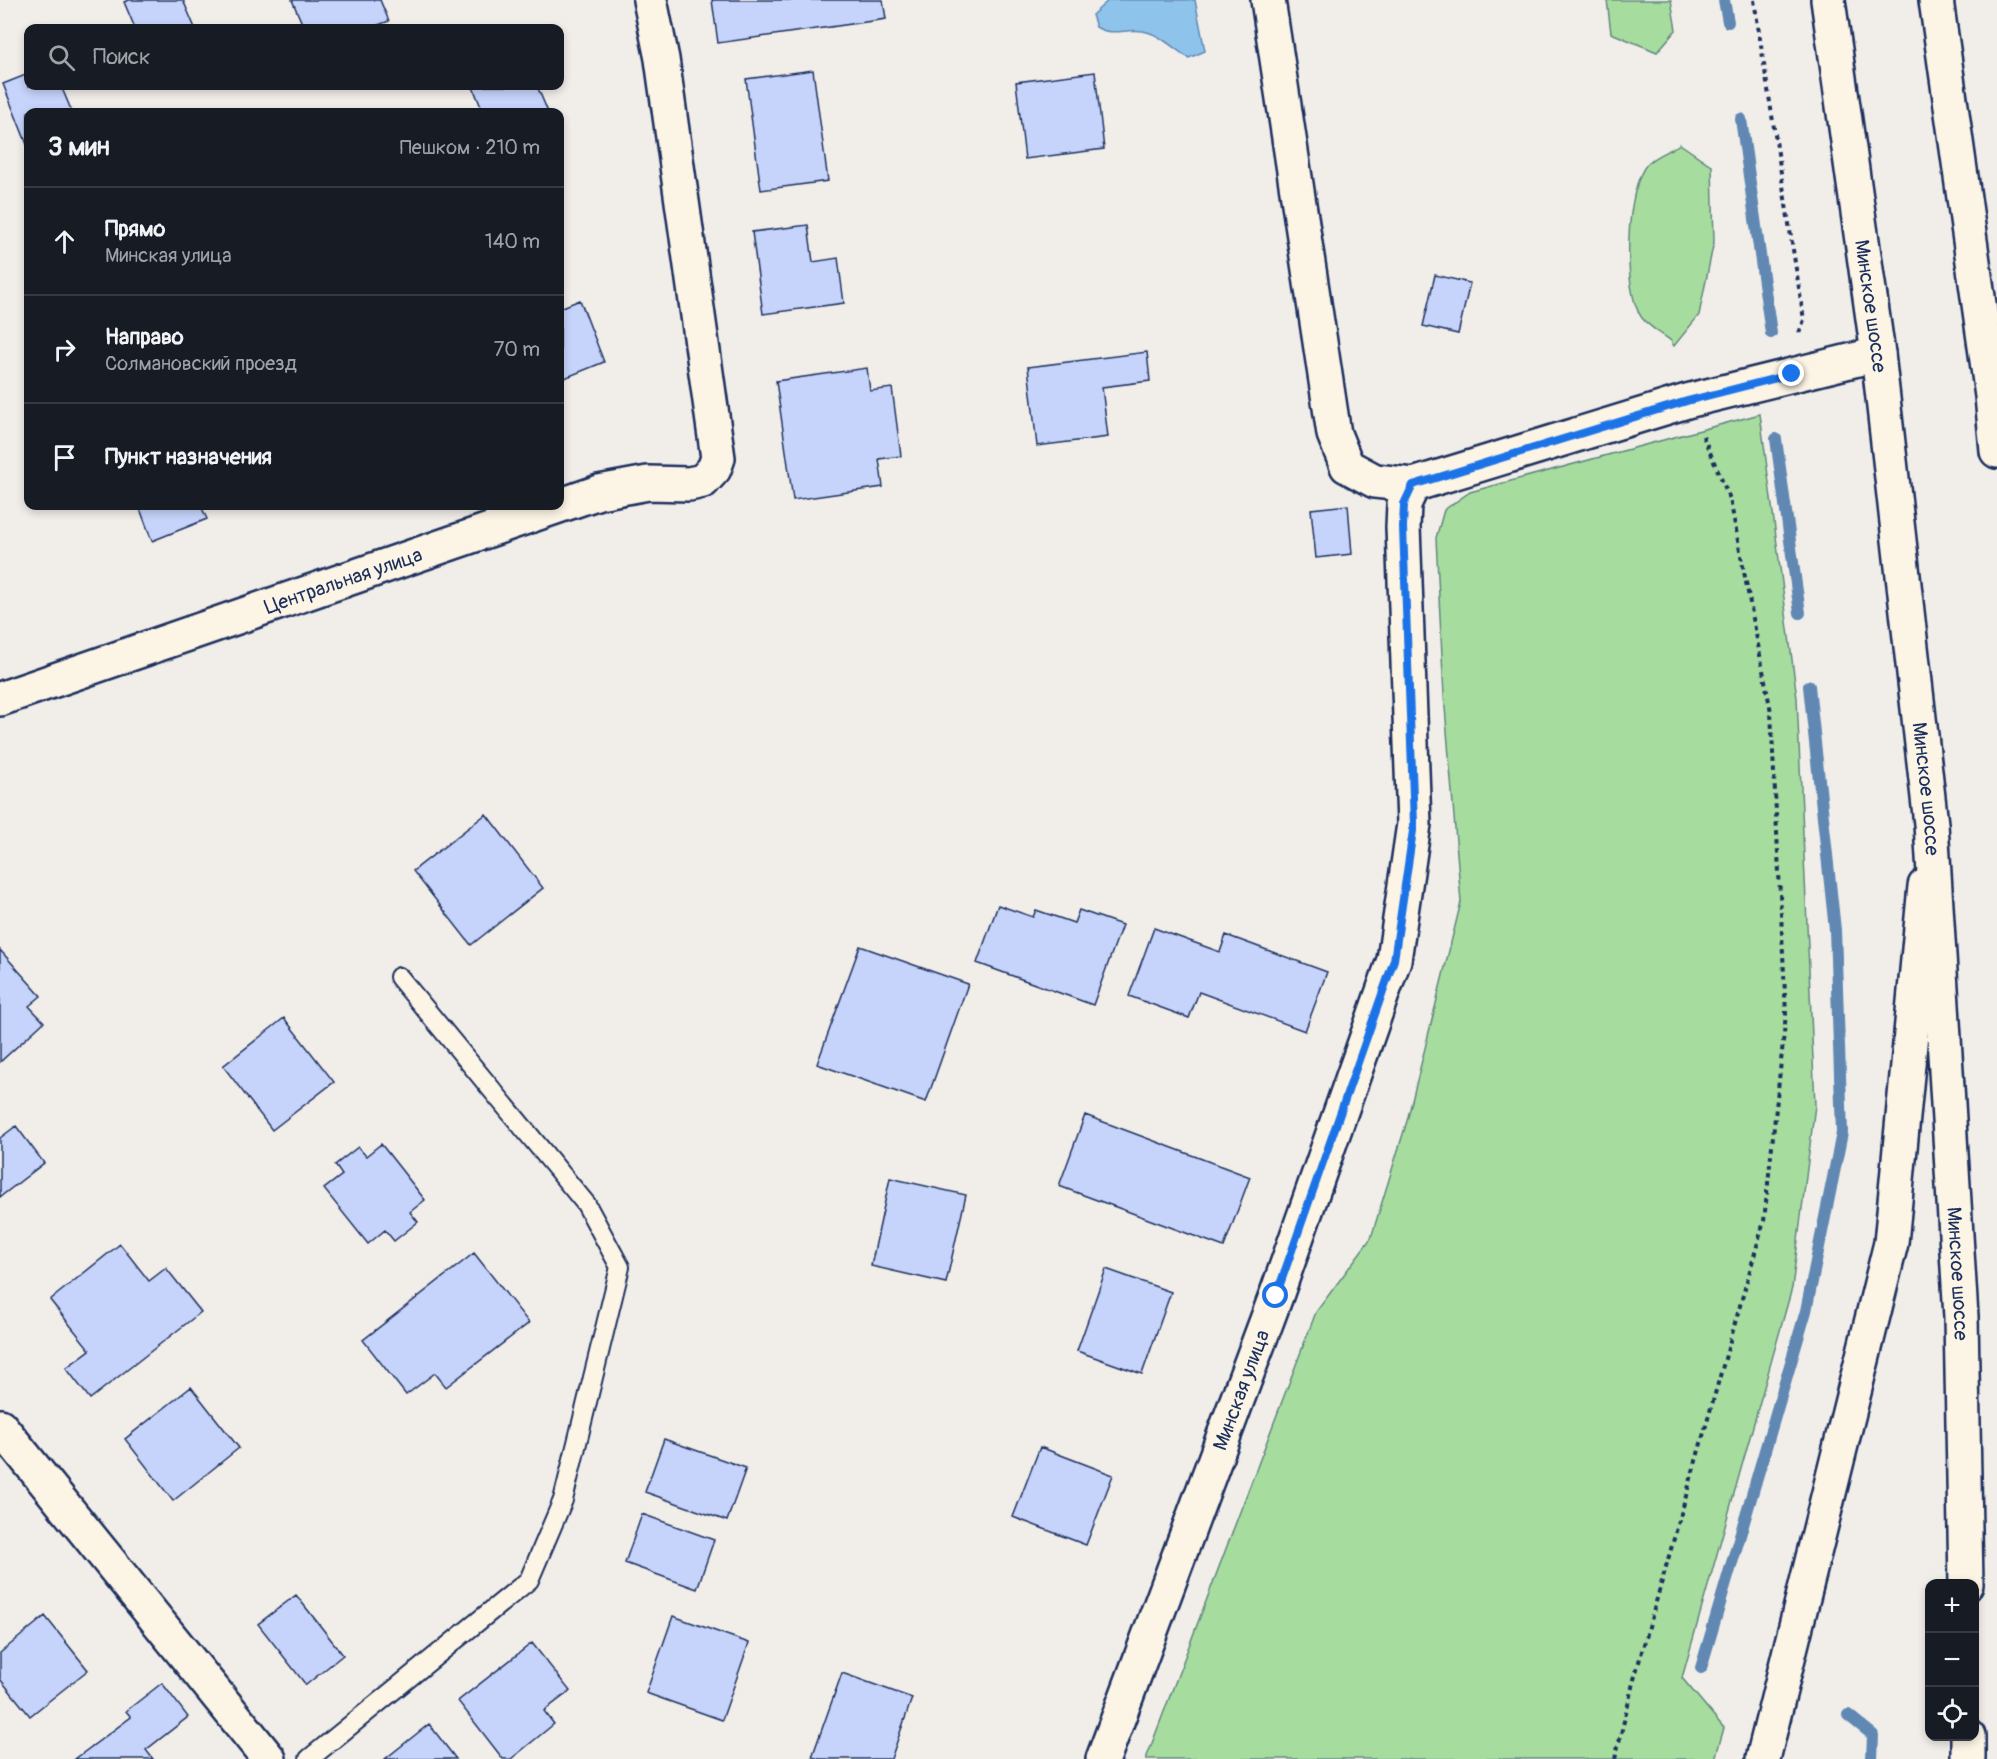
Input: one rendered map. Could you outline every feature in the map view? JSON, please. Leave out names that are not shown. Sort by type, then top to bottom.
[{"type":"main road","name":"Центральная улица","points":[[564,504],[599,492],[648,483],[689,484],[703,481],[714,469],[718,458],[662,59],[650,0]]},
{"type":"main road","points":[[1268,0],[1334,434],[1347,466],[1375,481],[1413,485],[1687,401],[1878,354]]},
{"type":"main road","name":"Минское шоссе","points":[[1828,0],[1878,354],[1931,824],[1962,1317],[1966,1579]]},
{"type":"main road","points":[[1936,0],[1992,396],[1997,451]]},
{"type":"main road","name":"Минская улица","points":[[1103,1759],[1276,1296],[1394,960],[1414,824],[1403,527],[1404,504],[1413,485]]},
{"type":"main road","name":"Центральная улица","points":[[0,699],[547,510]]},
{"type":"main road","points":[[1763,1759],[1891,1243],[1931,824]]},
{"type":"main road","points":[[0,1426],[269,1759]]},
{"type":"main road","points":[[1968,1741],[1968,1759]]},
{"type":"lane","points":[[309,1759],[529,1580],[562,1500],[620,1267],[586,1204],[399,977]]},
{"type":"path","points":[[1754,0],[1804,320],[1796,343]]},
{"type":"path","points":[[1615,1759],[1633,1683],[1764,1221],[1786,1014],[1771,712],[1730,499],[1687,401]]},
{"type":"green space","points":[[1607,0],[1671,0],[1676,30],[1657,52],[1611,33]]},
{"type":"green space","points":[[1680,144],[1712,166],[1714,241],[1699,315],[1674,346],[1642,318],[1636,305],[1631,286],[1629,240],[1631,216],[1640,175],[1651,160]]},
{"type":"green space","points":[[1760,414],[1797,698],[1815,1105],[1792,1288],[1682,1678],[1724,1728],[1715,1759],[1146,1759],[1316,1312],[1371,1238],[1407,1121],[1461,902],[1444,695],[1436,538],[1444,510],[1470,492]]},
{"type":"water","points":[[1109,0],[1195,0],[1205,51],[1189,58],[1161,38],[1143,31],[1113,32],[1096,27],[1092,15]]},
{"type":"building","points":[[129,0],[183,0],[193,24],[133,24],[124,2]]},
{"type":"building","points":[[292,0],[380,0],[389,21],[381,24],[302,24]]},
{"type":"building","points":[[712,0],[883,0],[886,19],[718,43]]},
{"type":"building","points":[[813,70],[828,181],[761,190],[746,79]]},
{"type":"building","points":[[1095,72],[1104,149],[1025,159],[1016,82]]},
{"type":"building","points":[[24,76],[24,90],[63,90],[70,108],[24,108],[24,137],[3,84]]},
{"type":"building","points":[[474,90],[539,90],[546,108],[481,108]]},
{"type":"building","points":[[808,225],[813,262],[838,258],[844,303],[763,314],[752,232]]},
{"type":"building","points":[[1435,275],[1470,283],[1458,334],[1423,326]]},
{"type":"building","points":[[580,300],[604,362],[564,378],[564,306]]},
{"type":"building","points":[[1147,352],[1150,381],[1102,387],[1108,437],[1037,446],[1028,367]]},
{"type":"building","points":[[867,368],[870,391],[892,388],[901,456],[879,459],[883,487],[793,500],[776,381]]},
{"type":"building","points":[[1348,505],[1352,554],[1316,558],[1311,509]]},
{"type":"building","points":[[140,510],[203,510],[207,519],[152,541]]},
{"type":"building","points":[[486,814],[543,888],[471,945],[413,871]]},
{"type":"building","points":[[998,905],[1033,917],[1036,910],[1074,923],[1079,910],[1122,925],[1093,1005],[977,963]]},
{"type":"building","points":[[1154,928],[1220,952],[1226,935],[1327,972],[1305,1031],[1199,992],[1189,1018],[1129,996]]},
{"type":"building","points":[[860,946],[968,984],[926,1102],[817,1064]]},
{"type":"building","points":[[0,950],[41,996],[29,1006],[44,1022],[0,1062]]},
{"type":"building","points":[[284,1018],[334,1082],[272,1130],[223,1066]]},
{"type":"building","points":[[1085,1115],[1250,1177],[1224,1247],[1059,1186]]},
{"type":"building","points":[[16,1126],[44,1163],[0,1197],[0,1138]]},
{"type":"building","points":[[381,1144],[425,1200],[410,1212],[418,1222],[394,1241],[385,1230],[368,1244],[324,1189],[342,1175],[335,1165],[358,1147],[366,1156]]},
{"type":"building","points":[[890,1178],[966,1195],[946,1283],[871,1266]]},
{"type":"building","points":[[120,1244],[149,1281],[166,1268],[201,1312],[90,1399],[66,1368],[90,1350],[50,1300]]},
{"type":"building","points":[[474,1253],[529,1323],[446,1387],[435,1373],[406,1395],[363,1340]]},
{"type":"building","points":[[1106,1269],[1171,1292],[1142,1374],[1077,1351]]},
{"type":"building","points":[[191,1387],[239,1448],[173,1501],[125,1439]]},
{"type":"building","points":[[664,1439],[746,1468],[727,1521],[645,1492]]},
{"type":"building","points":[[1040,1447],[1113,1475],[1086,1545],[1013,1517]]},
{"type":"building","points":[[642,1514],[714,1540],[697,1589],[625,1563]]},
{"type":"building","points":[[296,1595],[343,1655],[306,1685],[258,1624]]},
{"type":"building","points":[[45,1616],[88,1670],[30,1716],[0,1679],[0,1653]]},
{"type":"building","points":[[673,1616],[749,1643],[722,1720],[646,1693]]},
{"type":"building","points":[[532,1643],[570,1691],[544,1711],[554,1724],[511,1759],[503,1759],[458,1701]]},
{"type":"building","points":[[842,1673],[912,1698],[891,1759],[812,1757]]},
{"type":"building","points":[[162,1683],[188,1717],[146,1750],[153,1759],[75,1759],[131,1717],[126,1711]]},
{"type":"building","points":[[429,1724],[456,1759],[385,1759]]},
{"type":"waterway","points":[[1724,0],[1728,22]]},
{"type":"waterway","points":[[1741,119],[1771,333]]},
{"type":"waterway","points":[[1776,439],[1800,613]]},
{"type":"waterway","points":[[1701,1668],[1806,1311],[1842,1133],[1835,930],[1809,686]]},
{"type":"waterway","points":[[1848,1715],[1873,1735],[1872,1759]]},
{"type":"route","points":[[1276,1296],[1394,960],[1414,824],[1403,527],[1404,504],[1413,485],[1687,401],[1792,374]]}]
